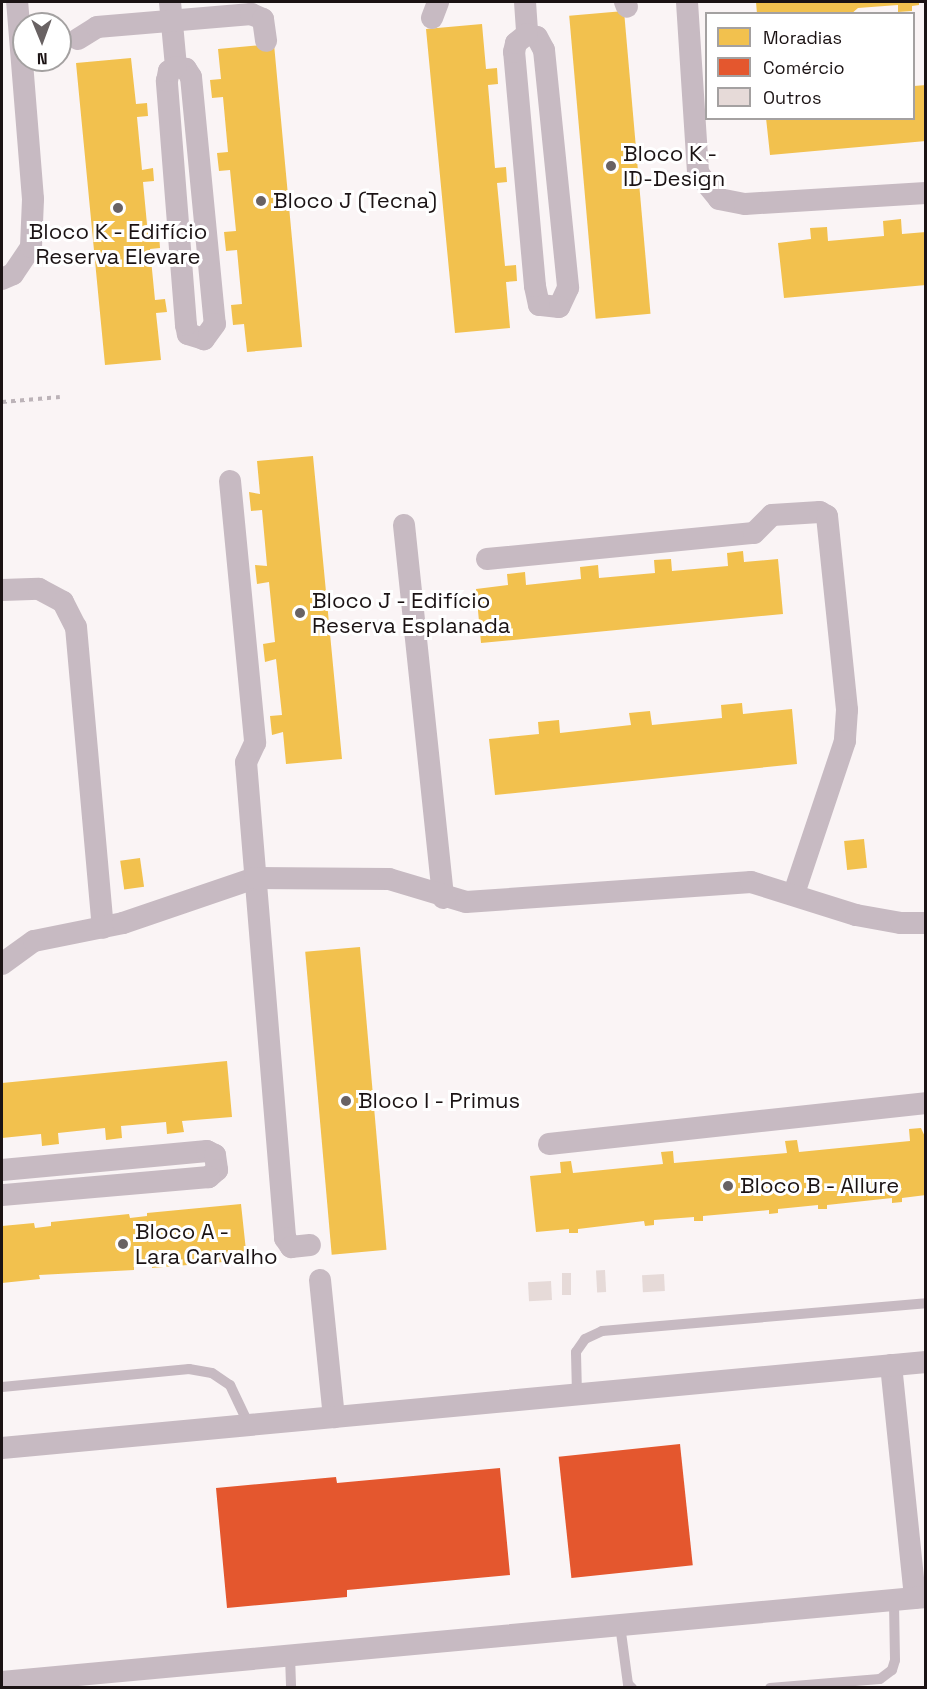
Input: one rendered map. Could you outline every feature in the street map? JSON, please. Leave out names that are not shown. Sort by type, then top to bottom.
[{"type":"street","points":[[2,279],[13,274],[31,247],[33,199],[17,2]]},
{"type":"street","points":[[525,2],[527,34]]},
{"type":"street","points":[[687,2],[698,173],[719,199],[745,204],[926,193]]},
{"type":"street","points":[[171,12],[176,67]]},
{"type":"street","points":[[78,39],[97,27],[171,12],[258,15],[266,26],[266,41]]},
{"type":"street","points":[[527,34],[537,38],[544,50],[568,288],[559,307],[539,305],[535,286],[514,52],[519,39],[527,34]]},
{"type":"street","points":[[176,67],[186,69],[191,77],[215,324],[204,339],[188,334],[186,325],[166,81],[169,71],[176,67]]},
{"type":"street","points":[[230,481],[255,743],[246,762],[285,1238],[291,1247],[310,1245]]},
{"type":"street","points":[[487,559],[754,533],[772,515],[820,512],[827,516],[846,710],[845,741],[794,893]]},
{"type":"street","points":[[404,525],[443,898]]},
{"type":"street","points":[[2,590],[39,589],[63,602],[76,627],[103,928]]},
{"type":"street","points":[[2,964],[34,941],[103,928],[255,878],[272,881],[364,876],[389,879],[443,898],[466,902],[707,882],[751,882],[794,893],[855,915],[901,923],[926,923]]},
{"type":"street","points":[[549,1144],[926,1103]]},
{"type":"street","points":[[2,1170],[207,1151],[215,1155],[217,1170],[209,1177],[2,1195]]},
{"type":"street","points":[[320,1280],[334,1417]]},
{"type":"street","points":[[2,1448],[926,1362]]},
{"type":"street","points":[[2,1682],[911,1598],[891,1365]]},
{"type":"lane","points":[[577,1394],[576,1352],[585,1339],[602,1331],[926,1303]]},
{"type":"lane","points":[[2,1387],[189,1369],[212,1373],[230,1385],[249,1425]]},
{"type":"lane","points":[[770,1688],[880,1679],[892,1670],[911,1598]]},
{"type":"lane","points":[[620,1625],[628,1684],[632,1688]]},
{"type":"lane","points":[[290,1656],[291,1688]]},
{"type":"path","points":[[2,402],[60,397]]},
{"type":"building: Moradias","points":[[756,2],[919,2],[919,5],[912,6],[912,11],[898,12],[898,5],[858,8],[853,12],[757,12]]},
{"type":"building: Moradias","name":"Bloco K - ID-Design","points":[[624,11],[650,314],[596,319],[569,16]]},
{"type":"building: Moradias","points":[[482,24],[486,69],[497,68],[498,84],[488,85],[495,168],[506,167],[507,182],[497,183],[505,266],[516,265],[517,281],[506,282],[510,328],[455,333],[426,29]]},
{"type":"building: Moradias","name":"Bloco J (Tecna)","points":[[274,44],[302,347],[247,352],[244,324],[233,325],[231,305],[242,304],[237,250],[226,251],[224,232],[236,231],[230,170],[219,171],[217,153],[228,152],[223,97],[212,98],[210,80],[221,79],[218,49]]},
{"type":"building: Moradias","name":"Bloco K - Edifício Reserva Elevare","points":[[131,58],[136,104],[147,103],[148,116],[137,117],[142,170],[153,168],[154,181],[143,182],[148,235],[159,234],[160,248],[150,249],[155,300],[165,299],[167,312],[156,313],[161,360],[105,365],[76,63]]},
{"type":"building: Moradias","points":[[926,85],[926,141],[770,155],[766,120],[915,120],[915,86]]},
{"type":"building: Moradias","points":[[901,219],[902,234],[926,232],[926,285],[784,298],[778,243],[811,239],[810,228],[827,227],[828,241],[884,236],[883,221]]},
{"type":"building: Moradias","name":"Bloco J - Edifício Reserva Esplanada","points":[[313,456],[342,759],[286,764],[283,732],[272,735],[270,716],[282,715],[276,659],[265,662],[263,644],[275,642],[269,582],[257,584],[255,565],[267,566],[262,510],[251,511],[249,492],[260,494],[257,461]]},
{"type":"building: Moradias","points":[[743,551],[744,562],[778,559],[783,614],[481,643],[476,589],[508,585],[507,574],[525,572],[526,585],[581,579],[580,567],[598,565],[599,578],[655,573],[654,560],[671,559],[672,571],[728,566],[727,553]]},
{"type":"building: Moradias","points":[[742,703],[743,714],[792,709],[797,764],[495,795],[489,739],[539,734],[538,722],[559,720],[560,733],[631,725],[629,713],[650,711],[652,725],[722,718],[721,705]]},
{"type":"building: Moradias","points":[[864,839],[867,868],[847,870],[844,841]]},
{"type":"building: Moradias","points":[[140,858],[144,887],[124,890],[120,861]]},
{"type":"building: Moradias","name":"Bloco I - Primus","points":[[360,947],[386,1250],[332,1255],[305,952]]},
{"type":"building: Moradias","points":[[227,1061],[232,1117],[182,1121],[184,1132],[167,1134],[166,1122],[121,1126],[122,1138],[106,1140],[105,1128],[58,1133],[59,1144],[42,1146],[41,1134],[2,1138],[2,1083]]},
{"type":"building: Moradias","name":"Bloco B - Allure","points":[[921,1128],[926,1139],[926,1195],[902,1198],[902,1202],[892,1203],[892,1198],[827,1205],[827,1209],[818,1209],[818,1205],[778,1209],[778,1213],[769,1214],[769,1210],[703,1216],[703,1221],[694,1221],[694,1217],[654,1220],[654,1225],[645,1226],[644,1221],[578,1229],[578,1233],[569,1233],[569,1229],[536,1232],[530,1176],[561,1173],[560,1162],[571,1161],[573,1173],[663,1164],[661,1152],[673,1151],[674,1163],[787,1153],[785,1141],[797,1140],[799,1152],[910,1141],[909,1129]]},
{"type":"building: Moradias","name":"Bloco A - Lara Carvalho","points":[[241,1204],[247,1260],[152,1268],[152,1264],[134,1266],[134,1270],[39,1275],[40,1279],[2,1283],[2,1226],[34,1223],[35,1228],[51,1226],[51,1222],[129,1214],[130,1218],[147,1216],[147,1213]]},
{"type":"building: Comércio","points":[[680,1444],[693,1565],[571,1578],[559,1457]]},
{"type":"building: Comércio","points":[[500,1468],[510,1575],[347,1590],[347,1597],[227,1608],[216,1488],[336,1477],[337,1483]]},
{"type":"building: Outros","points":[[596,1270],[605,1270],[606,1292],[597,1292]]},
{"type":"building: Outros","points":[[562,1273],[571,1273],[571,1295],[562,1295]]},
{"type":"building: Outros","points":[[664,1274],[665,1291],[643,1292],[642,1275]]},
{"type":"building: Outros","points":[[551,1281],[552,1300],[529,1301],[528,1282]]},
{"type":"place","name":"Bloco K - ID-Design","points":[[611,166]]},
{"type":"place","name":"Bloco J (Tecna)","points":[[261,201]]},
{"type":"place","name":"Bloco K - Edifício Reserva Elevare","points":[[118,208]]},
{"type":"place","name":"Bloco J - Edifício Reserva Esplanada","points":[[300,613]]},
{"type":"place","name":"Bloco I - Primus","points":[[346,1101]]},
{"type":"place","name":"Bloco B - Allure","points":[[728,1186]]},
{"type":"place","name":"Bloco A - Lara Carvalho","points":[[123,1244]]}]
